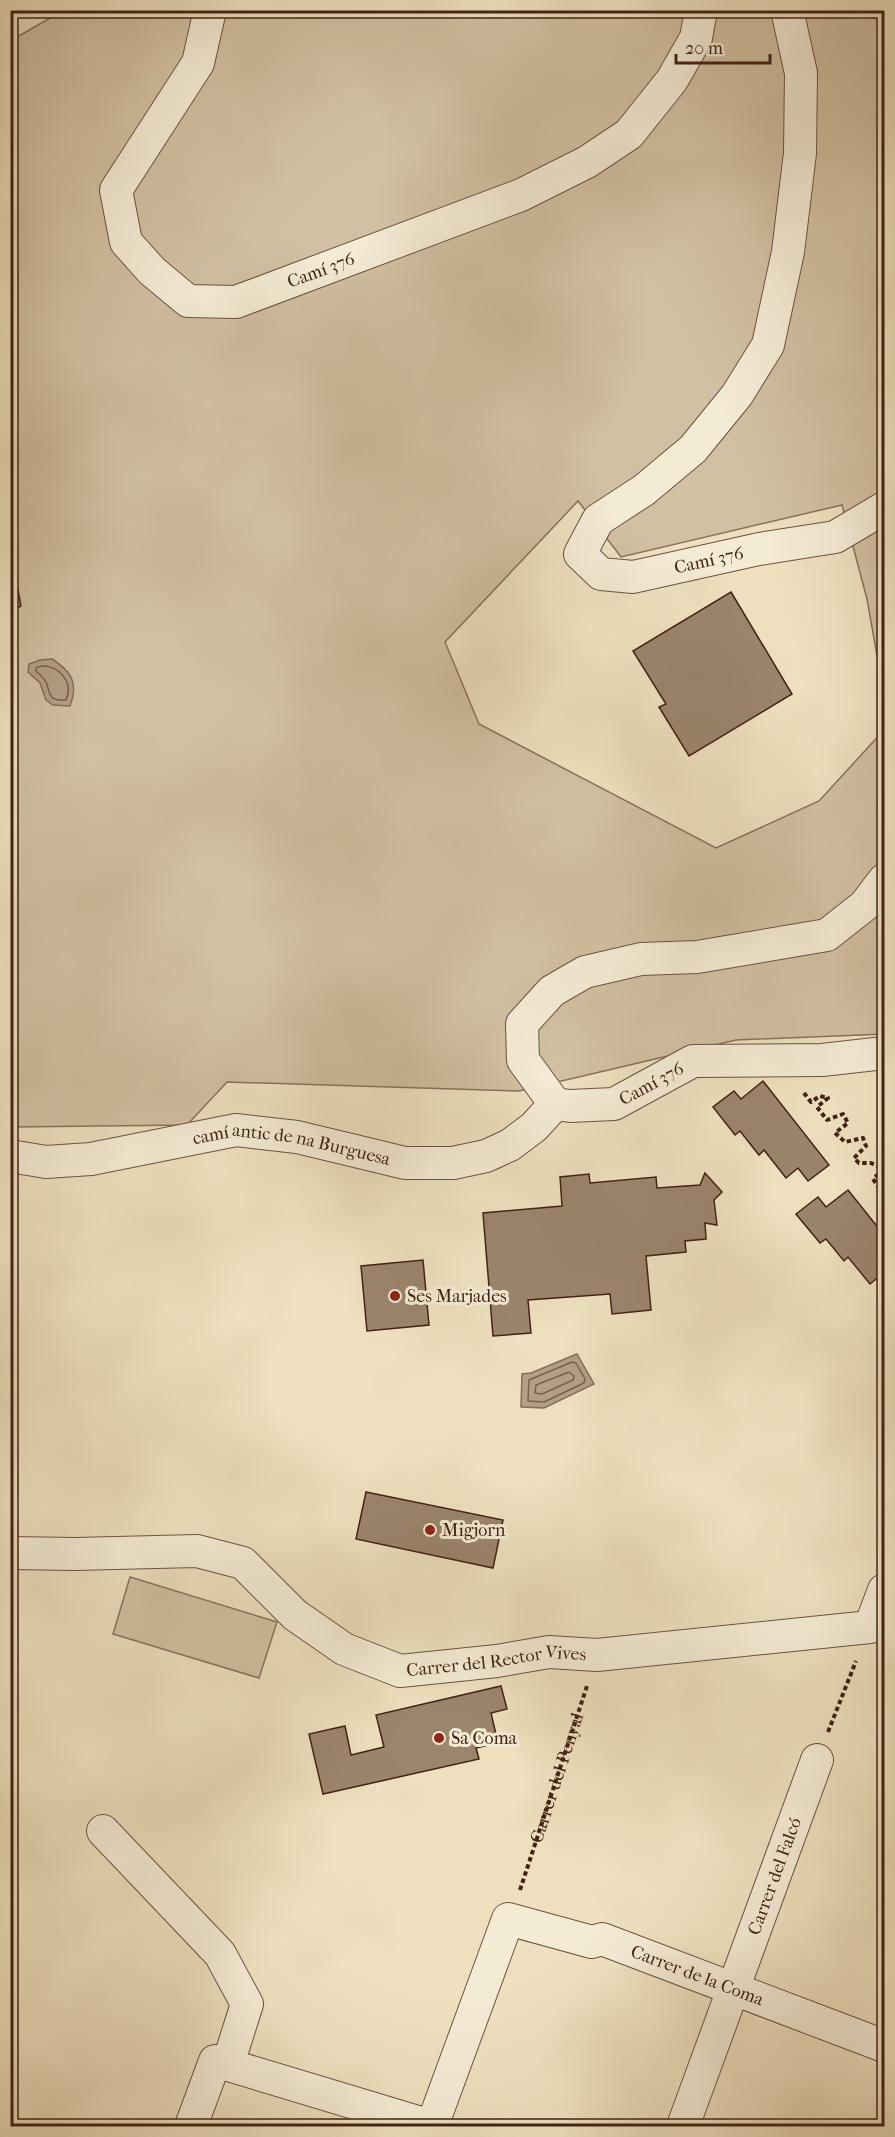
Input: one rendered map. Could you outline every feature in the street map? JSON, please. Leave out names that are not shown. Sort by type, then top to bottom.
[{"type":"street","name":"Camí 376","points":[[210,10],[198,63],[116,190],[126,242],[152,270],[188,301],[236,302],[510,199],[587,162],[629,134],[672,80],[696,38],[701,10]]},
{"type":"street","name":"Camí 376","points":[[787,10],[801,73],[800,153],[788,252],[768,345],[737,395],[693,449],[644,490],[598,520],[580,554],[601,574],[633,577],[759,549],[835,537],[885,508]]},
{"type":"street","points":[[555,1104],[523,1060],[522,1024],[552,991],[585,972],[641,959],[697,957],[827,935],[865,905],[885,880]]},
{"type":"street","name":"Camí 376","points":[[555,1104],[570,1106],[614,1104],[693,1061],[822,1060],[885,1053]]},
{"type":"street","name":"camí antic de na Burguesa","points":[[10,1156],[46,1162],[92,1159],[236,1130],[297,1137],[405,1164],[453,1164],[486,1156],[510,1145],[534,1127],[555,1104]]},
{"type":"street","name":"Carrer del Rector Vives","points":[[10,1553],[197,1551],[243,1563],[295,1615],[344,1649],[400,1671],[497,1661],[549,1652],[597,1655],[870,1627]]},
{"type":"street","points":[[870,1627],[885,1590]]},
{"type":"street","name":"Carrer del Falcó","points":[[682,2127],[817,1760]]},
{"type":"street","points":[[103,1831],[220,1954],[248,2004],[228,2064]]},
{"type":"street","points":[[191,2127],[214,2061],[431,2127],[513,1909]]},
{"type":"street","name":"Carrer de la Coma","points":[[513,1909],[592,1942],[602,1939],[885,2046]]},
{"type":"path","points":[[802,1060],[813,1083],[803,1092],[811,1102],[820,1096],[828,1098],[817,1107],[827,1120],[843,1114],[848,1123],[835,1132],[845,1143],[863,1138],[866,1146],[854,1158],[859,1164],[871,1163],[885,1169],[873,1179],[885,1195]]},
{"type":"path","points":[[817,1760],[870,1627]]},
{"type":"path","name":"Carrer del Penyal","points":[[513,1909],[597,1655]]},
{"type":"shaded area","points":[[64,10],[884,11],[884,695],[867,599],[842,505],[621,557],[578,501],[445,642],[479,724],[716,848],[819,801],[884,730],[884,1034],[736,1040],[519,1091],[227,1082],[187,1125],[11,1127],[10,41]]},
{"type":"shaded area","points":[[130,1577],[277,1622],[259,1678],[113,1634]]},
{"type":"water","points":[[52,659],[72,678],[74,691],[70,706],[53,705],[46,700],[40,683],[28,672],[29,664]]},
{"type":"water","points":[[577,1354],[594,1384],[544,1408],[521,1407],[522,1374],[531,1373]]},
{"type":"building","points":[[10,558],[21,606],[10,613]]},
{"type":"building","points":[[731,592],[792,694],[689,756],[659,707],[666,704],[633,651]]},
{"type":"building","points":[[763,1081],[829,1165],[808,1181],[798,1168],[786,1178],[764,1150],[759,1155],[740,1131],[735,1135],[713,1107],[734,1091],[741,1099]]},
{"type":"building","points":[[705,1173],[722,1192],[714,1200],[717,1225],[705,1223],[706,1239],[685,1241],[686,1252],[646,1256],[651,1310],[612,1314],[610,1294],[528,1300],[531,1333],[493,1336],[483,1213],[562,1206],[560,1177],[589,1174],[590,1183],[656,1177],[657,1188],[700,1185]]},
{"type":"building","points":[[848,1190],[884,1235],[884,1279],[881,1275],[870,1284],[848,1257],[844,1261],[826,1239],[820,1243],[796,1214],[818,1197],[826,1207]]},
{"type":"building","name":"Ses Marjades","points":[[423,1260],[429,1325],[367,1331],[361,1266]]},
{"type":"building","name":"Migjorn","points":[[366,1492],[503,1520],[493,1568],[356,1539]]},
{"type":"building","name":"Sa Coma","points":[[501,1686],[507,1709],[491,1713],[498,1743],[476,1748],[479,1759],[323,1794],[309,1734],[345,1726],[351,1755],[384,1747],[376,1715]]},
{"type":"place","name":"Ses Marjades","points":[[395,1296]]},
{"type":"place","name":"Migjorn","points":[[430,1530]]},
{"type":"place","name":"Sa Coma","points":[[439,1738]]}]
